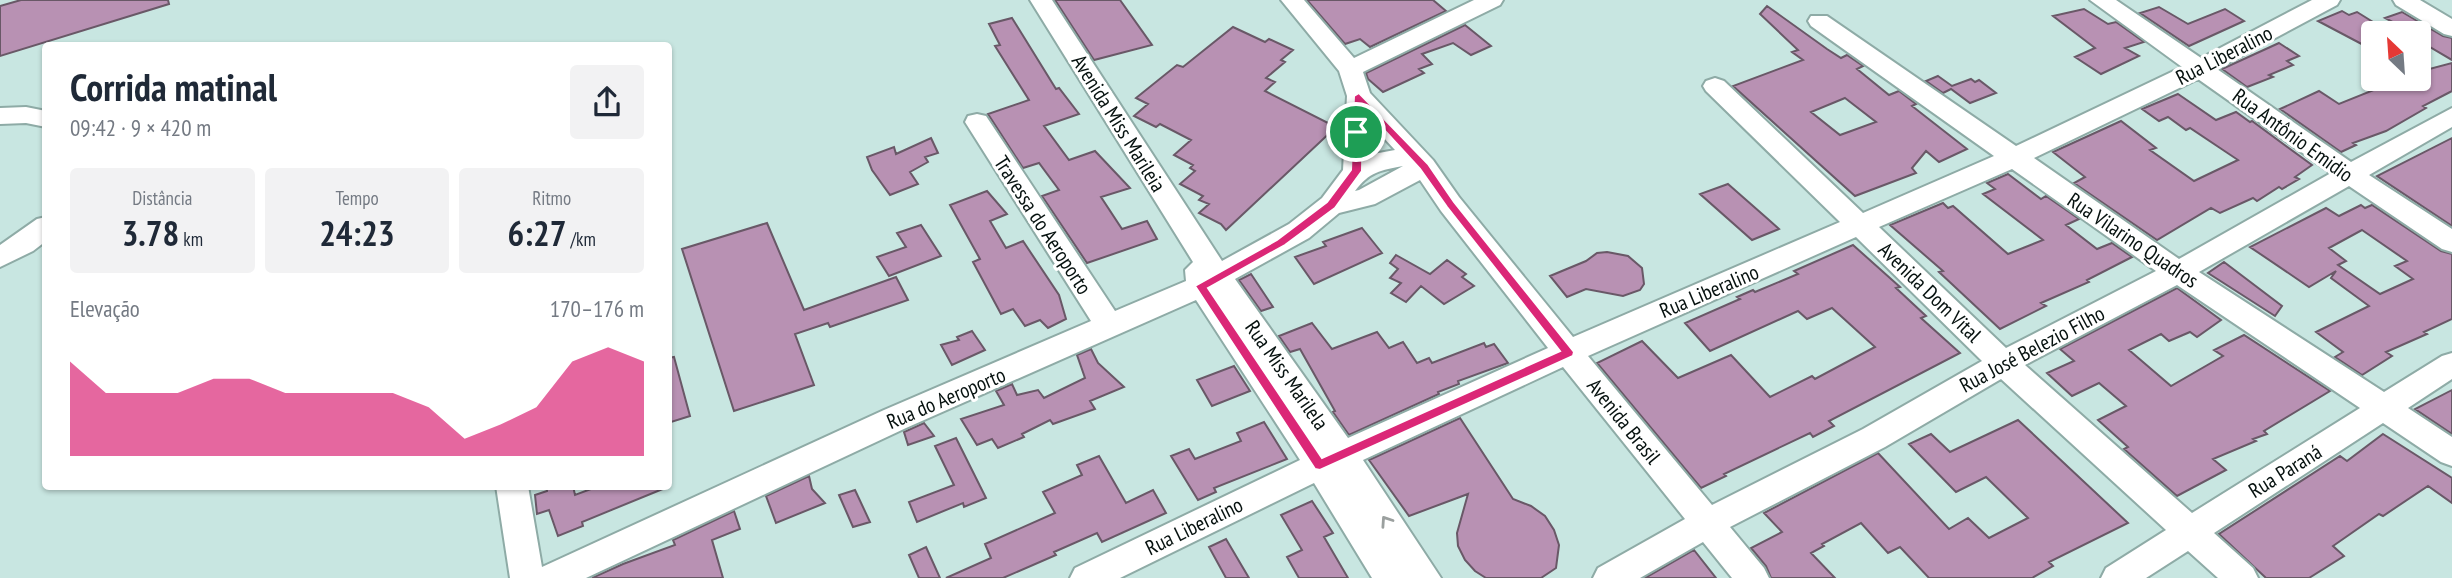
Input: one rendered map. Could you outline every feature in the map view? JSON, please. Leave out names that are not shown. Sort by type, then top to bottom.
[{"type":"street","name":"Avenida Miss Marileia","points":[[1041,0],[1197,246],[1210,281]]},
{"type":"street","name":"Avenida Brasil","points":[[1292,0],[1350,69],[1359,96],[1420,161],[1450,204],[1752,578]]},
{"type":"street","points":[[1350,69],[1492,0]]},
{"type":"street","name":"Rua Antônio Emidio","points":[[2101,0],[2201,68],[2349,176],[2452,243]]},
{"type":"street","name":"Rua Liberalino","points":[[1087,578],[1331,460],[1568,352],[2013,158],[2201,68],[2329,0]]},
{"type":"street","points":[[2404,0],[2452,29]]},
{"type":"street","name":"Rua Vilarino Quadros","points":[[1819,20],[2178,272],[2452,453]]},
{"type":"street","name":"Avenida Dom Vital","points":[[1715,86],[2003,363],[2241,578]]},
{"type":"street","points":[[1356,171],[1354,151],[1359,96]]},
{"type":"street","points":[[0,116],[26,114],[42,118]]},
{"type":"street","name":"Rua José Belezio Filho","points":[[1610,578],[1706,524],[1874,438],[2003,363],[2178,272],[2452,116]]},
{"type":"street","name":"Travessa do Aeroporto","points":[[977,122],[1110,327]]},
{"type":"street","points":[[1331,205],[1356,171],[1373,162],[1420,161]]},
{"type":"street","points":[[1331,205],[1346,204],[1381,191],[1420,161]]},
{"type":"street","points":[[1381,191],[1420,194],[1450,204]]},
{"type":"street","name":"Rua do Aeroporto","points":[[552,578],[895,419],[1210,281],[1290,237],[1331,205]]},
{"type":"street","points":[[0,257],[42,229]]},
{"type":"street","name":"Rua Miss Marilela","points":[[1210,281],[1331,460],[1424,578]]},
{"type":"street","name":"Rua Paraná","points":[[2118,578],[2452,364]]},
{"type":"street","name":"Rua Miss Marilela","points":[[1331,460],[1390,578]]},
{"type":"street","points":[[513,490],[527,578]]},
{"type":"building","points":[[21,0],[168,0],[169,4],[0,56],[0,6]]},
{"type":"building","points":[[1055,0],[1120,0],[1152,45],[1094,60]]},
{"type":"building","points":[[1307,0],[1433,0],[1446,11],[1370,47],[1360,39],[1345,44]]},
{"type":"building","points":[[1767,6],[1841,58],[1847,55],[1863,66],[1857,69],[1889,95],[1899,91],[1916,104],[1912,106],[1967,149],[1939,162],[1926,151],[1912,168],[1916,173],[1855,196],[1733,86],[1803,60],[1792,52],[1798,50],[1760,14]],"holes":[[[1845,98],[1876,122],[1840,135],[1811,112]]]},
{"type":"building","points":[[2159,7],[2188,24],[2225,9],[2244,21],[2189,46],[2140,13]]},
{"type":"building","points":[[2084,9],[2108,24],[2116,22],[2144,42],[2125,48],[2139,56],[2101,74],[2075,57],[2095,48],[2053,16]]},
{"type":"building","points":[[2342,11],[2349,15],[2357,12],[2371,21],[2361,21],[2361,44],[2318,21]]},
{"type":"building","points":[[2402,12],[2417,21],[2391,21],[2385,18]]},
{"type":"building","points":[[1012,18],[1056,89],[1059,88],[1079,114],[1044,126],[1069,160],[1095,151],[1130,188],[1101,197],[1122,229],[1147,221],[1157,239],[1087,263],[1042,196],[1059,190],[1039,163],[1023,168],[988,114],[1029,100],[995,46],[1000,45],[989,24]]},
{"type":"building","points":[[1465,25],[1491,46],[1471,55],[1453,43],[1422,54],[1432,64],[1419,69],[1424,73],[1383,92],[1368,79],[1366,73]]},
{"type":"building","points":[[1233,27],[1265,42],[1269,39],[1293,50],[1281,60],[1285,62],[1266,78],[1275,82],[1265,91],[1336,127],[1226,230],[1221,224],[1199,213],[1209,204],[1199,200],[1203,196],[1180,184],[1195,171],[1190,168],[1193,165],[1174,155],[1191,140],[1160,124],[1156,127],[1134,116],[1148,104],[1136,98],[1177,65],[1183,67]]},
{"type":"building","points":[[2431,29],[2452,38],[2452,60],[2431,48]]},
{"type":"building","points":[[2279,43],[2299,56],[2287,61],[2293,65],[2269,75],[2273,77],[2247,87],[2222,69]]},
{"type":"building","points":[[2452,63],[2452,91],[2423,106],[2426,108],[2386,131],[2353,143],[2356,145],[2341,152],[2280,109],[2319,91],[2339,104],[2371,91],[2431,91],[2431,69]]},
{"type":"building","points":[[1938,76],[1952,86],[1971,79],[1975,82],[1979,80],[1996,93],[1970,103],[1951,89],[1943,93],[1926,81]]},
{"type":"building","points":[[2178,94],[2216,120],[2236,112],[2312,165],[2295,177],[2299,179],[2282,189],[2279,187],[2257,201],[2253,198],[2220,213],[2211,208],[2157,240],[2074,183],[2085,177],[2053,152],[2121,121],[2156,148],[2150,150],[2194,181],[2238,160],[2190,128],[2186,130],[2168,117],[2159,121],[2142,109]]},
{"type":"building","points":[[931,138],[938,153],[925,157],[928,162],[910,172],[918,184],[890,195],[872,170],[867,157],[894,147],[896,154]]},
{"type":"building","points":[[2452,138],[2452,226],[2377,176]]},
{"type":"building","points":[[2008,174],[2041,199],[2046,196],[2079,219],[2066,225],[2097,249],[2112,243],[2132,257],[2087,280],[2089,282],[2041,303],[2046,306],[2000,329],[1939,272],[1943,271],[1890,225],[1943,203],[1948,208],[1953,206],[2008,254],[2043,240],[1983,194],[1995,189],[1987,183]]},
{"type":"building","points":[[1728,184],[1779,229],[1752,240],[1700,194]]},
{"type":"building","points":[[987,191],[1007,214],[990,221],[1006,248],[1023,241],[1059,295],[1066,319],[1048,328],[1040,320],[1025,326],[1013,309],[1001,314],[973,262],[980,259],[950,205]]},
{"type":"building","points":[[2361,205],[2365,208],[2372,205],[2441,251],[2452,254],[2452,319],[2424,332],[2427,334],[2386,352],[2392,356],[2362,375],[2335,357],[2343,352],[2316,332],[2369,306],[2331,278],[2336,271],[2309,287],[2250,247],[2326,208],[2339,216]],"holes":[[[2362,230],[2407,261],[2395,266],[2413,279],[2380,294],[2338,265],[2346,261],[2329,248]]]},
{"type":"building","points":[[767,223],[804,310],[896,277],[908,300],[830,327],[828,323],[795,334],[814,385],[734,411],[682,249]]},
{"type":"building","points":[[921,225],[941,256],[889,276],[877,257],[906,247],[897,233]]},
{"type":"building","points":[[1362,228],[1382,253],[1314,284],[1295,257],[1326,246],[1323,242]]},
{"type":"building","points":[[1853,245],[1900,287],[1896,288],[1926,316],[1921,318],[1960,353],[1829,421],[1834,426],[1813,437],[1810,433],[1724,474],[1726,476],[1701,488],[1597,363],[1642,341],[1678,378],[1731,355],[1770,397],[1812,376],[1815,379],[1875,347],[1832,308],[1807,319],[1798,311],[1710,351],[1685,323],[1740,299],[1737,297],[1753,290],[1755,292],[1798,274],[1794,271]]},
{"type":"building","points":[[1597,253],[1628,256],[1642,268],[1644,284],[1640,290],[1623,296],[1586,289],[1567,297],[1550,276],[1586,261]]},
{"type":"building","points":[[1396,255],[1430,274],[1447,260],[1466,274],[1462,277],[1474,286],[1444,304],[1421,286],[1406,302],[1391,293],[1401,283],[1390,278],[1398,269],[1390,263]]},
{"type":"building","points":[[2224,262],[2282,306],[2275,316],[2208,273]]},
{"type":"building","points":[[1251,274],[1273,307],[1261,311],[1239,280]]},
{"type":"building","points":[[2177,288],[2221,320],[2197,337],[2190,332],[2169,341],[2161,334],[2129,350],[2171,386],[2223,356],[2214,350],[2244,335],[2330,391],[2264,431],[2267,434],[2253,439],[2256,441],[2213,459],[2226,470],[2177,496],[2124,449],[2128,447],[2098,420],[2126,406],[2099,383],[2072,396],[2047,373],[2074,361],[2060,349]]},
{"type":"building","points":[[1312,323],[1332,349],[1377,332],[1389,348],[1403,342],[1417,363],[1429,358],[1432,363],[1484,343],[1486,347],[1494,344],[1508,363],[1458,381],[1459,384],[1438,392],[1439,394],[1349,435],[1333,412],[1335,411],[1300,349],[1290,352],[1279,336]]},
{"type":"building","points":[[972,331],[985,350],[952,365],[941,345],[959,340],[957,337]]},
{"type":"building","points":[[1091,349],[1098,363],[1124,387],[1090,401],[1095,409],[1053,424],[1050,420],[1022,434],[1024,437],[998,448],[992,439],[977,445],[961,419],[1004,405],[996,391],[1012,384],[1017,395],[1038,390],[1044,398],[1085,378],[1077,355]]},
{"type":"building","points":[[672,357],[690,416],[672,422]]},
{"type":"building","points":[[1234,366],[1250,391],[1212,406],[1197,380]]},
{"type":"building","points":[[2452,390],[2452,434],[2415,409]]},
{"type":"building","points":[[1460,418],[1513,499],[1531,506],[1545,516],[1554,530],[1559,545],[1556,568],[1541,578],[1486,578],[1475,571],[1458,546],[1457,533],[1468,494],[1409,516],[1369,460]]},
{"type":"building","points":[[2018,420],[2128,523],[2049,562],[2053,566],[2032,578],[1929,578],[1900,547],[1888,553],[1861,523],[1811,553],[1835,578],[1771,578],[1766,566],[1751,548],[1782,532],[1764,513],[1878,453],[1949,529],[1968,518],[1989,538],[2028,518],[1986,477],[1956,492],[1909,444],[1931,434],[1950,452]]},
{"type":"building","points":[[1264,422],[1287,459],[1214,488],[1216,492],[1198,500],[1171,456],[1189,449],[1195,459],[1241,441],[1237,433]]},
{"type":"building","points":[[924,423],[934,436],[908,445],[904,432]]},
{"type":"building","points":[[2383,434],[2452,478],[2452,503],[2428,486],[2383,516],[2379,514],[2333,546],[2344,556],[2309,578],[2266,578],[2219,534],[2340,456],[2347,461]]},
{"type":"building","points":[[956,438],[986,498],[964,507],[963,503],[917,522],[909,502],[954,485],[935,446]]},
{"type":"building","points":[[1099,456],[1126,503],[1153,490],[1166,513],[1102,542],[1097,533],[1054,552],[1056,555],[1003,578],[946,578],[991,558],[985,544],[1055,513],[1043,492],[1082,475],[1077,465]]},
{"type":"building","points":[[809,476],[812,489],[825,503],[776,523],[766,496]]},
{"type":"building","points":[[574,490],[575,495],[588,490],[660,490],[582,522],[583,526],[558,536],[549,510],[537,514],[535,495],[547,491]]},
{"type":"building","points":[[855,490],[870,522],[853,527],[839,495]]},
{"type":"building","points":[[1312,501],[1333,533],[1324,537],[1348,578],[1299,578],[1287,557],[1302,550],[1281,515]]},
{"type":"building","points":[[734,511],[740,529],[712,540],[723,578],[592,578],[675,545],[673,540]]},
{"type":"building","points":[[1226,539],[1249,578],[1226,578],[1209,547]]},
{"type":"building","points":[[926,547],[940,578],[919,578],[909,555]]},
{"type":"building","points":[[1694,550],[1716,578],[1645,578]]},
{"type":"route","points":[[1359,96],[1424,166],[1450,204],[1568,352],[1320,465],[1201,286],[1299,231],[1331,205],[1356,171],[1356,132],[1359,96]]}]
